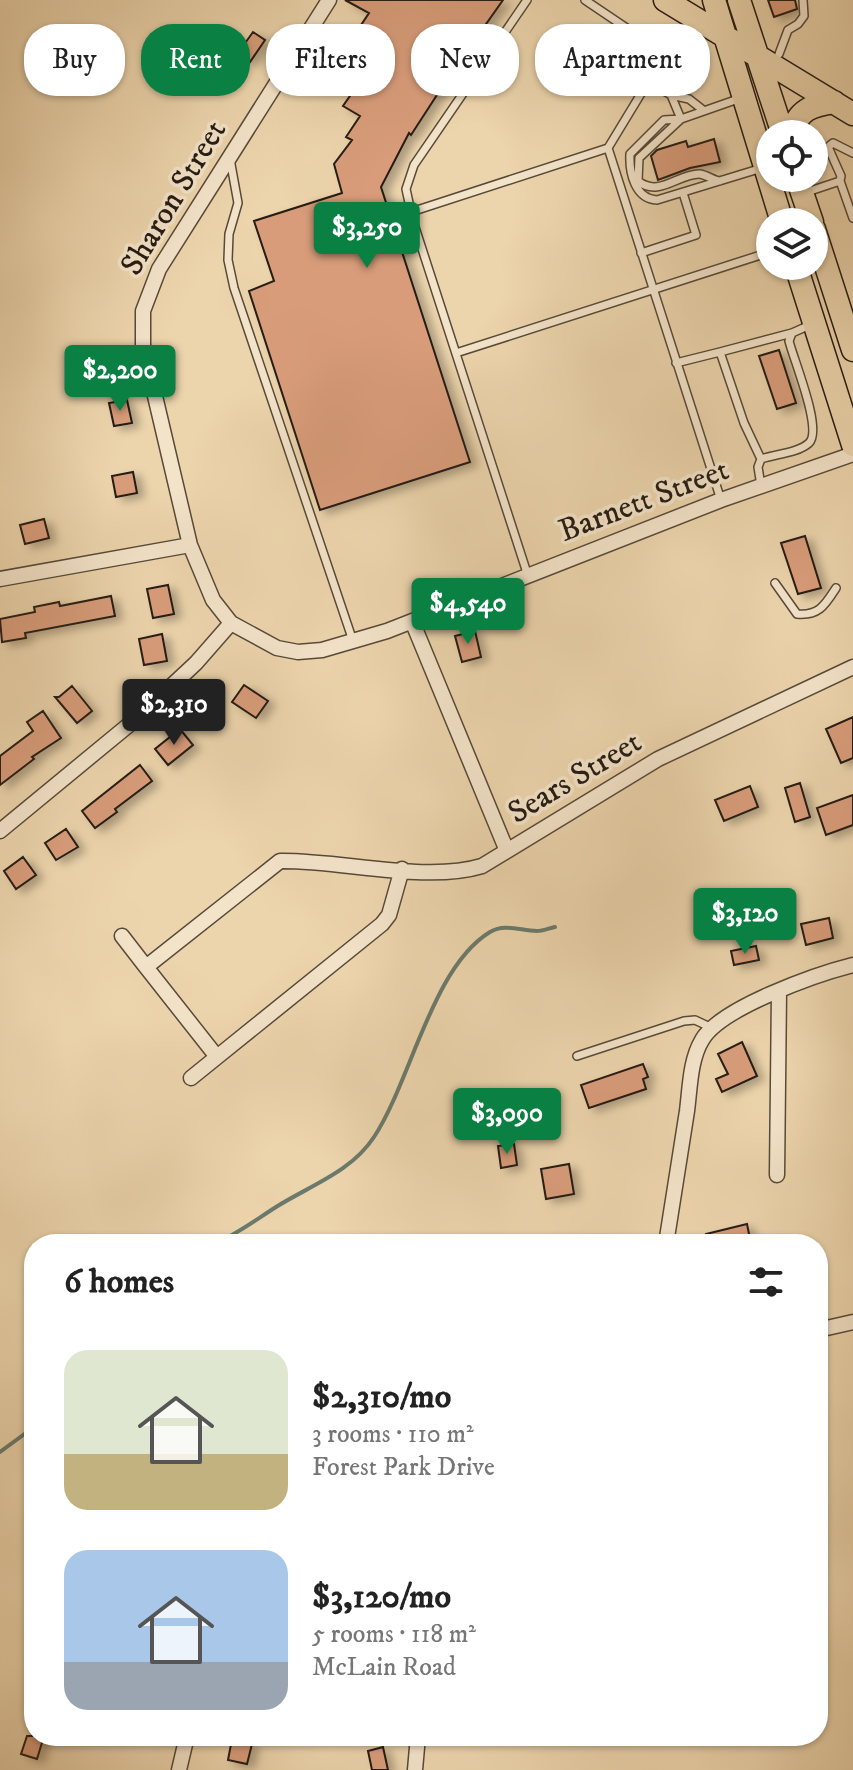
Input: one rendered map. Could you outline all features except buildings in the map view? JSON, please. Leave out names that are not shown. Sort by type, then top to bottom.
[{"type":"main road","points":[[665,0],[725,37],[763,49]]},
{"type":"main road","points":[[694,0],[716,8],[763,49],[847,105]]},
{"type":"main road","points":[[739,0],[763,49],[780,120]]},
{"type":"main road","points":[[716,8],[756,139]]},
{"type":"main road","points":[[797,120],[813,104],[847,105]]},
{"type":"main road","points":[[828,268],[849,326],[853,350]]},
{"type":"main road","points":[[800,280],[853,445]]},
{"type":"street","name":"Sharon Street","points":[[231,623],[213,600],[190,545],[143,345],[143,311],[159,269],[329,0]]},
{"type":"street","name":"Barnett Street","points":[[231,623],[266,644],[298,652],[322,650],[412,621],[721,500],[853,454]]},
{"type":"street","points":[[0,579],[190,545]]},
{"type":"street","name":"Sears Street","points":[[412,621],[507,851],[658,759],[853,667]]},
{"type":"street","points":[[0,831],[136,719],[196,663],[231,623]]},
{"type":"street","points":[[146,967],[280,861],[431,872],[470,869],[507,851]]},
{"type":"street","points":[[191,1078],[382,924],[389,915],[402,869]]},
{"type":"street","points":[[122,936],[217,1057]]},
{"type":"street","points":[[668,1234],[696,1054],[703,1039],[722,1019],[779,991],[853,965]]},
{"type":"street","points":[[777,1175],[779,991]]},
{"type":"street","points":[[828,1328],[853,1322]]},
{"type":"street","points":[[179,1770],[185,1746]]},
{"type":"street","points":[[415,1770],[417,1746]]},
{"type":"lane","points":[[527,0],[414,165],[406,189],[528,576]]},
{"type":"lane","points":[[585,0],[621,24]]},
{"type":"lane","points":[[763,49],[798,24],[804,16],[803,0]]},
{"type":"lane","points":[[411,212],[608,148],[640,96]]},
{"type":"lane","points":[[671,96],[681,119]]},
{"type":"lane","points":[[676,96],[689,99],[703,110]]},
{"type":"lane","points":[[743,98],[681,119],[664,120],[630,154],[629,167],[639,193],[649,200],[683,193],[756,170]]},
{"type":"lane","points":[[681,119],[639,158],[638,181],[645,186],[659,187],[700,174],[721,182]]},
{"type":"lane","points":[[853,153],[833,143],[828,147],[841,176],[853,218]]},
{"type":"lane","points":[[608,148],[721,500]]},
{"type":"lane","points":[[230,159],[238,203],[229,234],[228,260],[234,288],[353,641]]},
{"type":"lane","points":[[828,182],[840,181]]},
{"type":"lane","points":[[641,253],[696,235],[683,193]]},
{"type":"lane","points":[[456,353],[756,257]]},
{"type":"lane","points":[[676,363],[792,333],[814,323]]},
{"type":"lane","points":[[761,459],[796,450],[812,441],[814,433],[811,412],[789,341],[792,333]]},
{"type":"lane","points":[[720,352],[744,423],[761,459],[758,467],[761,486]]},
{"type":"lane","points":[[775,583],[797,614],[810,615],[822,609],[836,588]]},
{"type":"lane","points":[[577,1056],[684,1021],[695,1020],[712,1028]]},
{"type":"waterway","points":[[234,1234],[330,1177],[365,1149],[387,1114],[438,997],[470,949],[496,929],[537,931],[555,927]]},
{"type":"waterway","points":[[0,1452],[24,1434]]}]
